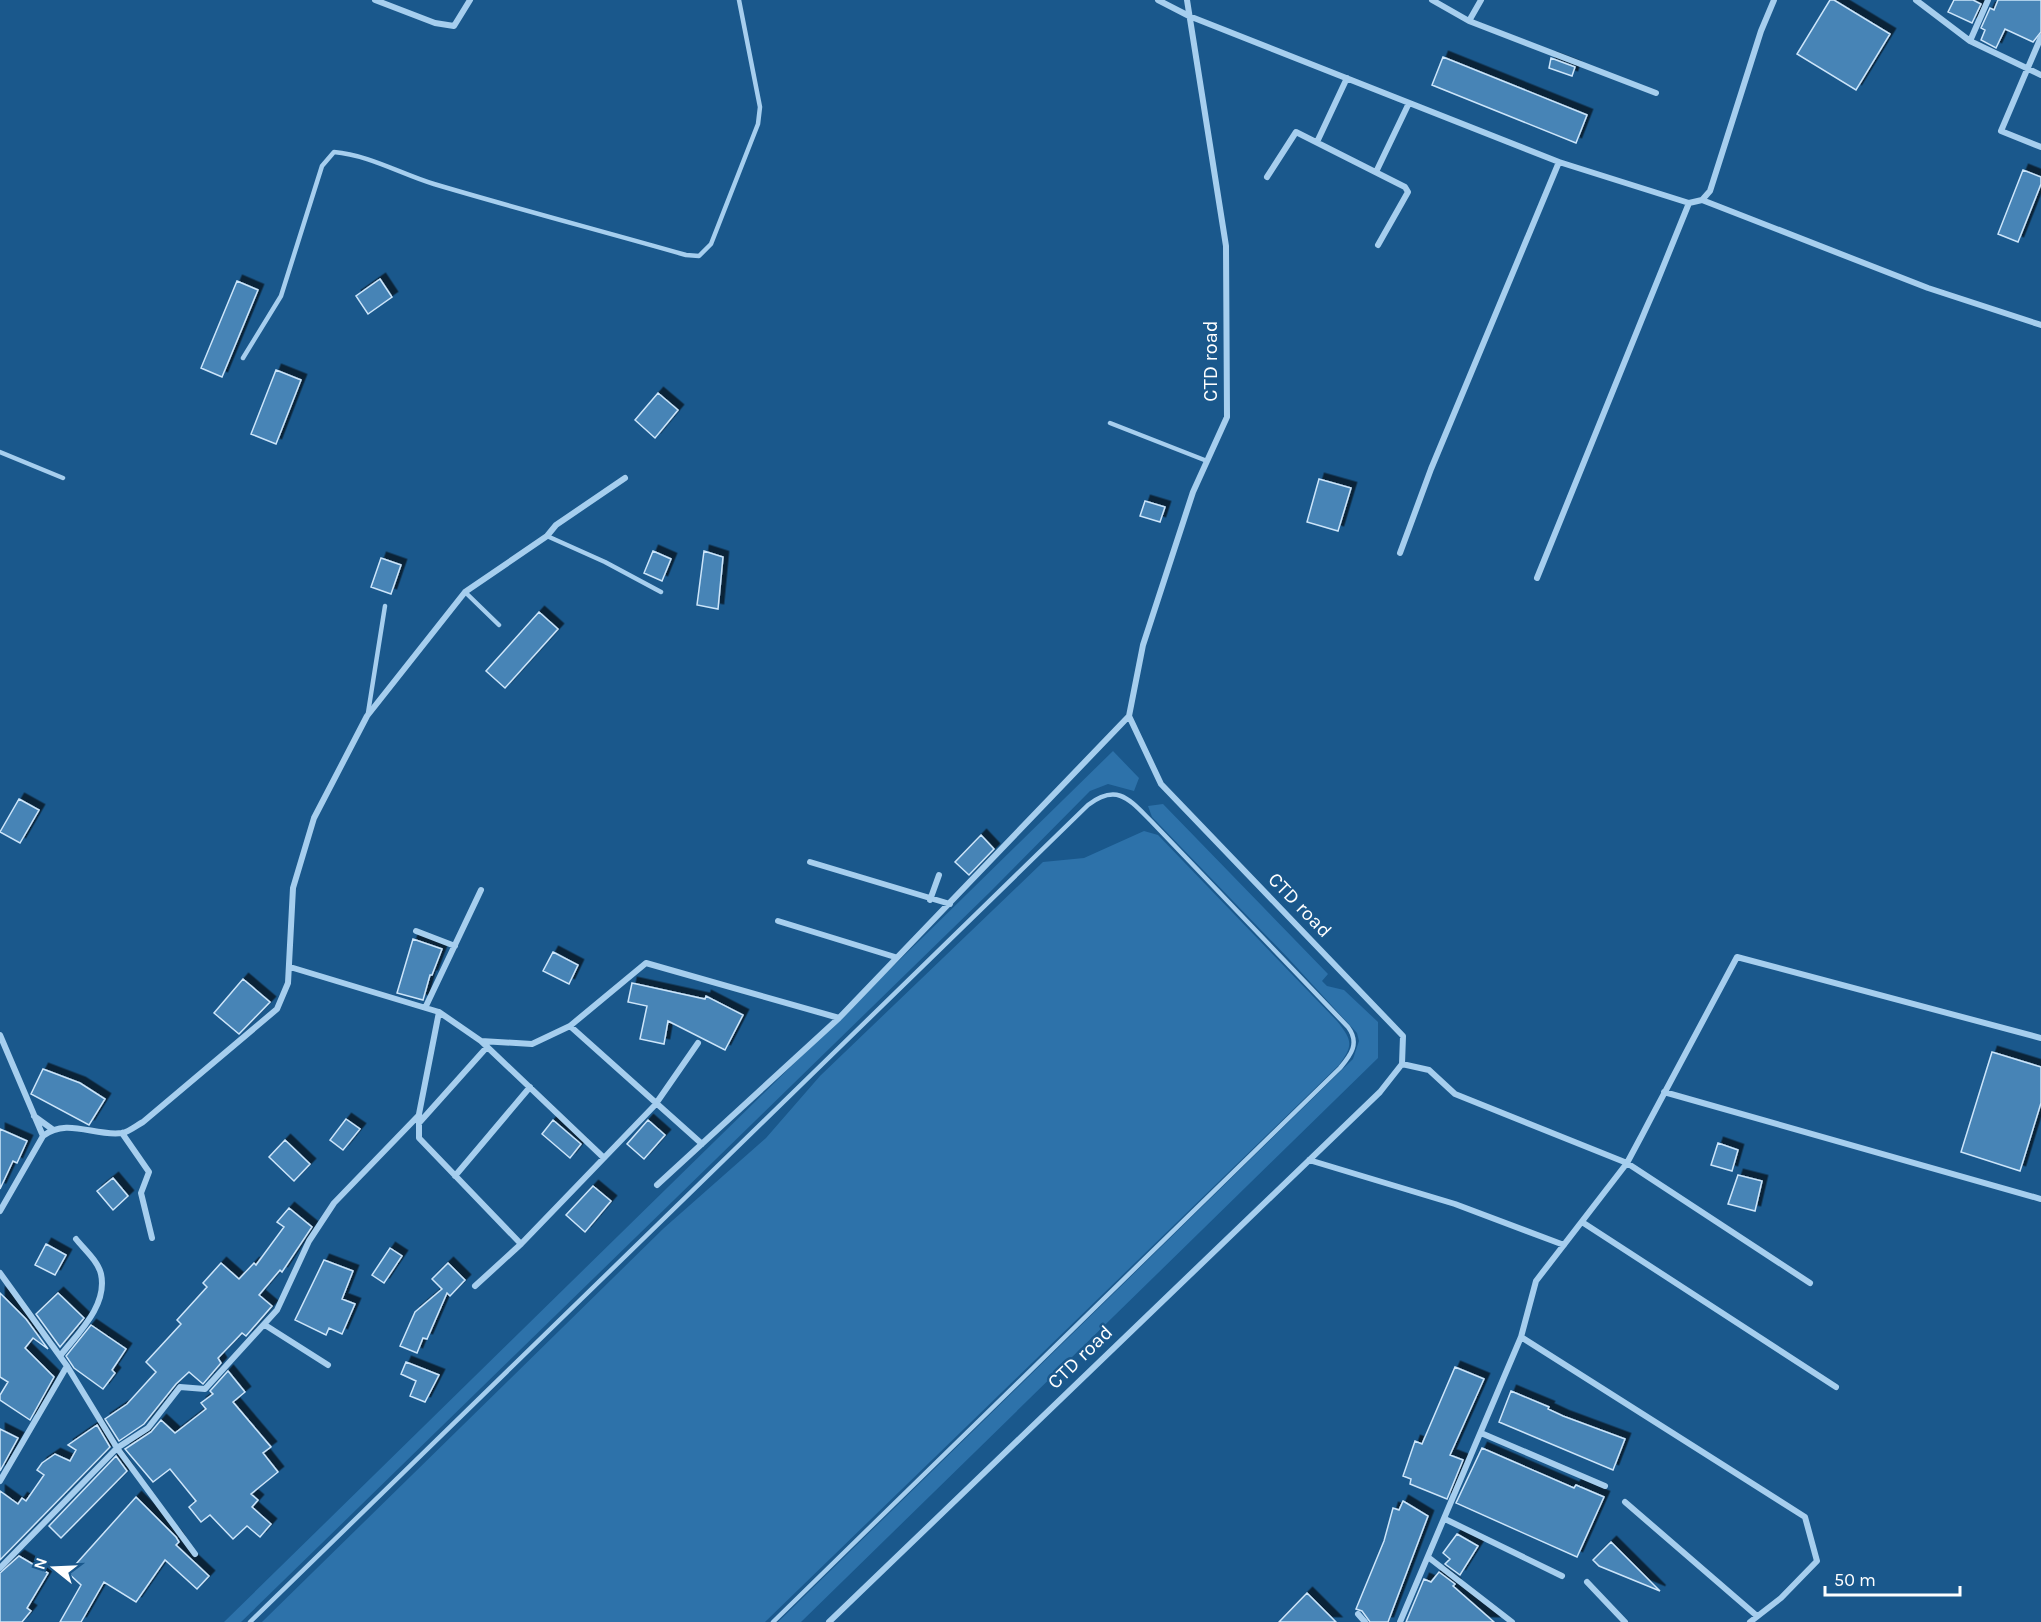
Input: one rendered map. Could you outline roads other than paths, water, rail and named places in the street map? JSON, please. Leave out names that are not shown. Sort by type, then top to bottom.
[{"type":"street","points":[[375,0],[435,23],[454,26],[470,0]]},
{"type":"street","points":[[1158,0],[1189,16],[1559,162],[1689,203],[1702,200],[1928,288],[2041,325]]},
{"type":"street","name":"CTD road","points":[[829,1622],[1380,1092],[1402,1064],[1403,1036],[1161,784],[1129,716],[1143,645],[1193,492],[1227,417],[1226,246],[1188,0]]},
{"type":"street","points":[[1432,0],[1468,21],[1656,93]]},
{"type":"street","points":[[1468,21],[1481,0]]},
{"type":"street","points":[[1702,200],[1710,191],[1761,31],[1774,0]]},
{"type":"street","points":[[1916,0],[1970,41],[2041,75]]},
{"type":"street","points":[[1970,41],[1988,0]]},
{"type":"street","points":[[2041,37],[2001,131],[2041,147]]},
{"type":"street","points":[[1317,142],[1347,78]]},
{"type":"street","points":[[1376,172],[1409,103]]},
{"type":"street","points":[[1267,177],[1293,134],[1299,132],[1405,187],[1408,192],[1378,245]]},
{"type":"street","points":[[1400,554],[1431,469],[1559,162]]},
{"type":"street","points":[[1537,578],[1689,203]]},
{"type":"street","points":[[0,1211],[43,1136],[52,1129],[79,1127],[122,1133],[143,1122],[277,1009],[288,983],[293,888],[314,818],[367,716],[465,592],[547,537],[556,525],[625,477]]},
{"type":"street","points":[[657,1185],[839,1018],[1129,716]]},
{"type":"street","points":[[810,862],[930,900],[950,904]]},
{"type":"street","points":[[930,900],[939,875]]},
{"type":"street","points":[[426,1006],[481,890]]},
{"type":"street","points":[[778,921],[896,957]]},
{"type":"street","points":[[416,931],[455,946]]},
{"type":"street","points":[[1400,1622],[1521,1337],[1536,1281],[1627,1163],[1737,957],[2041,1038]]},
{"type":"street","points":[[481,1041],[532,1044],[570,1026],[646,963],[839,1018]]},
{"type":"street","points":[[290,967],[426,1006],[439,1012],[481,1041],[604,1158]]},
{"type":"street","points":[[439,1012],[419,1114],[419,1138],[521,1244]]},
{"type":"street","points":[[570,1026],[655,1105],[702,1144]]},
{"type":"street","points":[[0,1035],[43,1136]]},
{"type":"street","points":[[475,1286],[521,1244],[655,1105],[698,1043]]},
{"type":"street","points":[[419,1124],[487,1047]]},
{"type":"street","points":[[1402,1064],[1429,1070],[1455,1094],[1627,1163],[1810,1283]]},
{"type":"street","points":[[455,1176],[530,1087]]},
{"type":"street","points":[[1664,1092],[2041,1198]]},
{"type":"street","points":[[0,1568],[117,1449],[148,1428],[180,1387],[205,1389],[265,1325],[277,1310],[309,1241],[334,1203],[419,1114]]},
{"type":"street","points":[[34,1116],[52,1129]]},
{"type":"street","points":[[122,1133],[149,1172],[141,1193],[152,1238]]},
{"type":"street","points":[[1309,1160],[1455,1204],[1564,1245]]},
{"type":"street","points":[[1582,1222],[1836,1387]]},
{"type":"street","points":[[60,1356],[92,1315],[100,1295],[101,1274],[96,1263],[76,1239]]},
{"type":"street","points":[[0,1273],[67,1366],[117,1449],[195,1554]]},
{"type":"street","points":[[265,1325],[328,1365]]},
{"type":"street","points":[[1521,1337],[1805,1517],[1817,1561],[1781,1598],[1750,1622]]},
{"type":"street","points":[[0,1480],[67,1366]]},
{"type":"street","points":[[1481,1433],[1605,1486]]},
{"type":"street","points":[[1625,1502],[1757,1616]]},
{"type":"street","points":[[1445,1519],[1562,1576]]},
{"type":"street","points":[[1428,1557],[1512,1622]]},
{"type":"street","points":[[1587,1582],[1625,1622]]},
{"type":"street","points":[[1358,1614],[1365,1622]]},
{"type":"lane","points":[[243,358],[281,296],[322,166],[334,152],[350,153],[432,183],[479,197],[686,255],[699,256],[711,244],[758,124],[760,107],[739,0]]},
{"type":"lane","points":[[1110,423],[1207,461]]},
{"type":"lane","points":[[0,452],[63,478]]},
{"type":"lane","points":[[547,537],[605,562],[661,592]]},
{"type":"lane","points":[[465,592],[499,625]]},
{"type":"lane","points":[[367,716],[385,606]]},
{"type":"lane","points":[[250,1622],[1088,805],[1107,793],[1115,794],[1135,805],[1348,1027],[1355,1042],[1353,1051],[1340,1068],[773,1622]]},
{"type":"lane","points":[[1135,805],[1141,798]]}]
